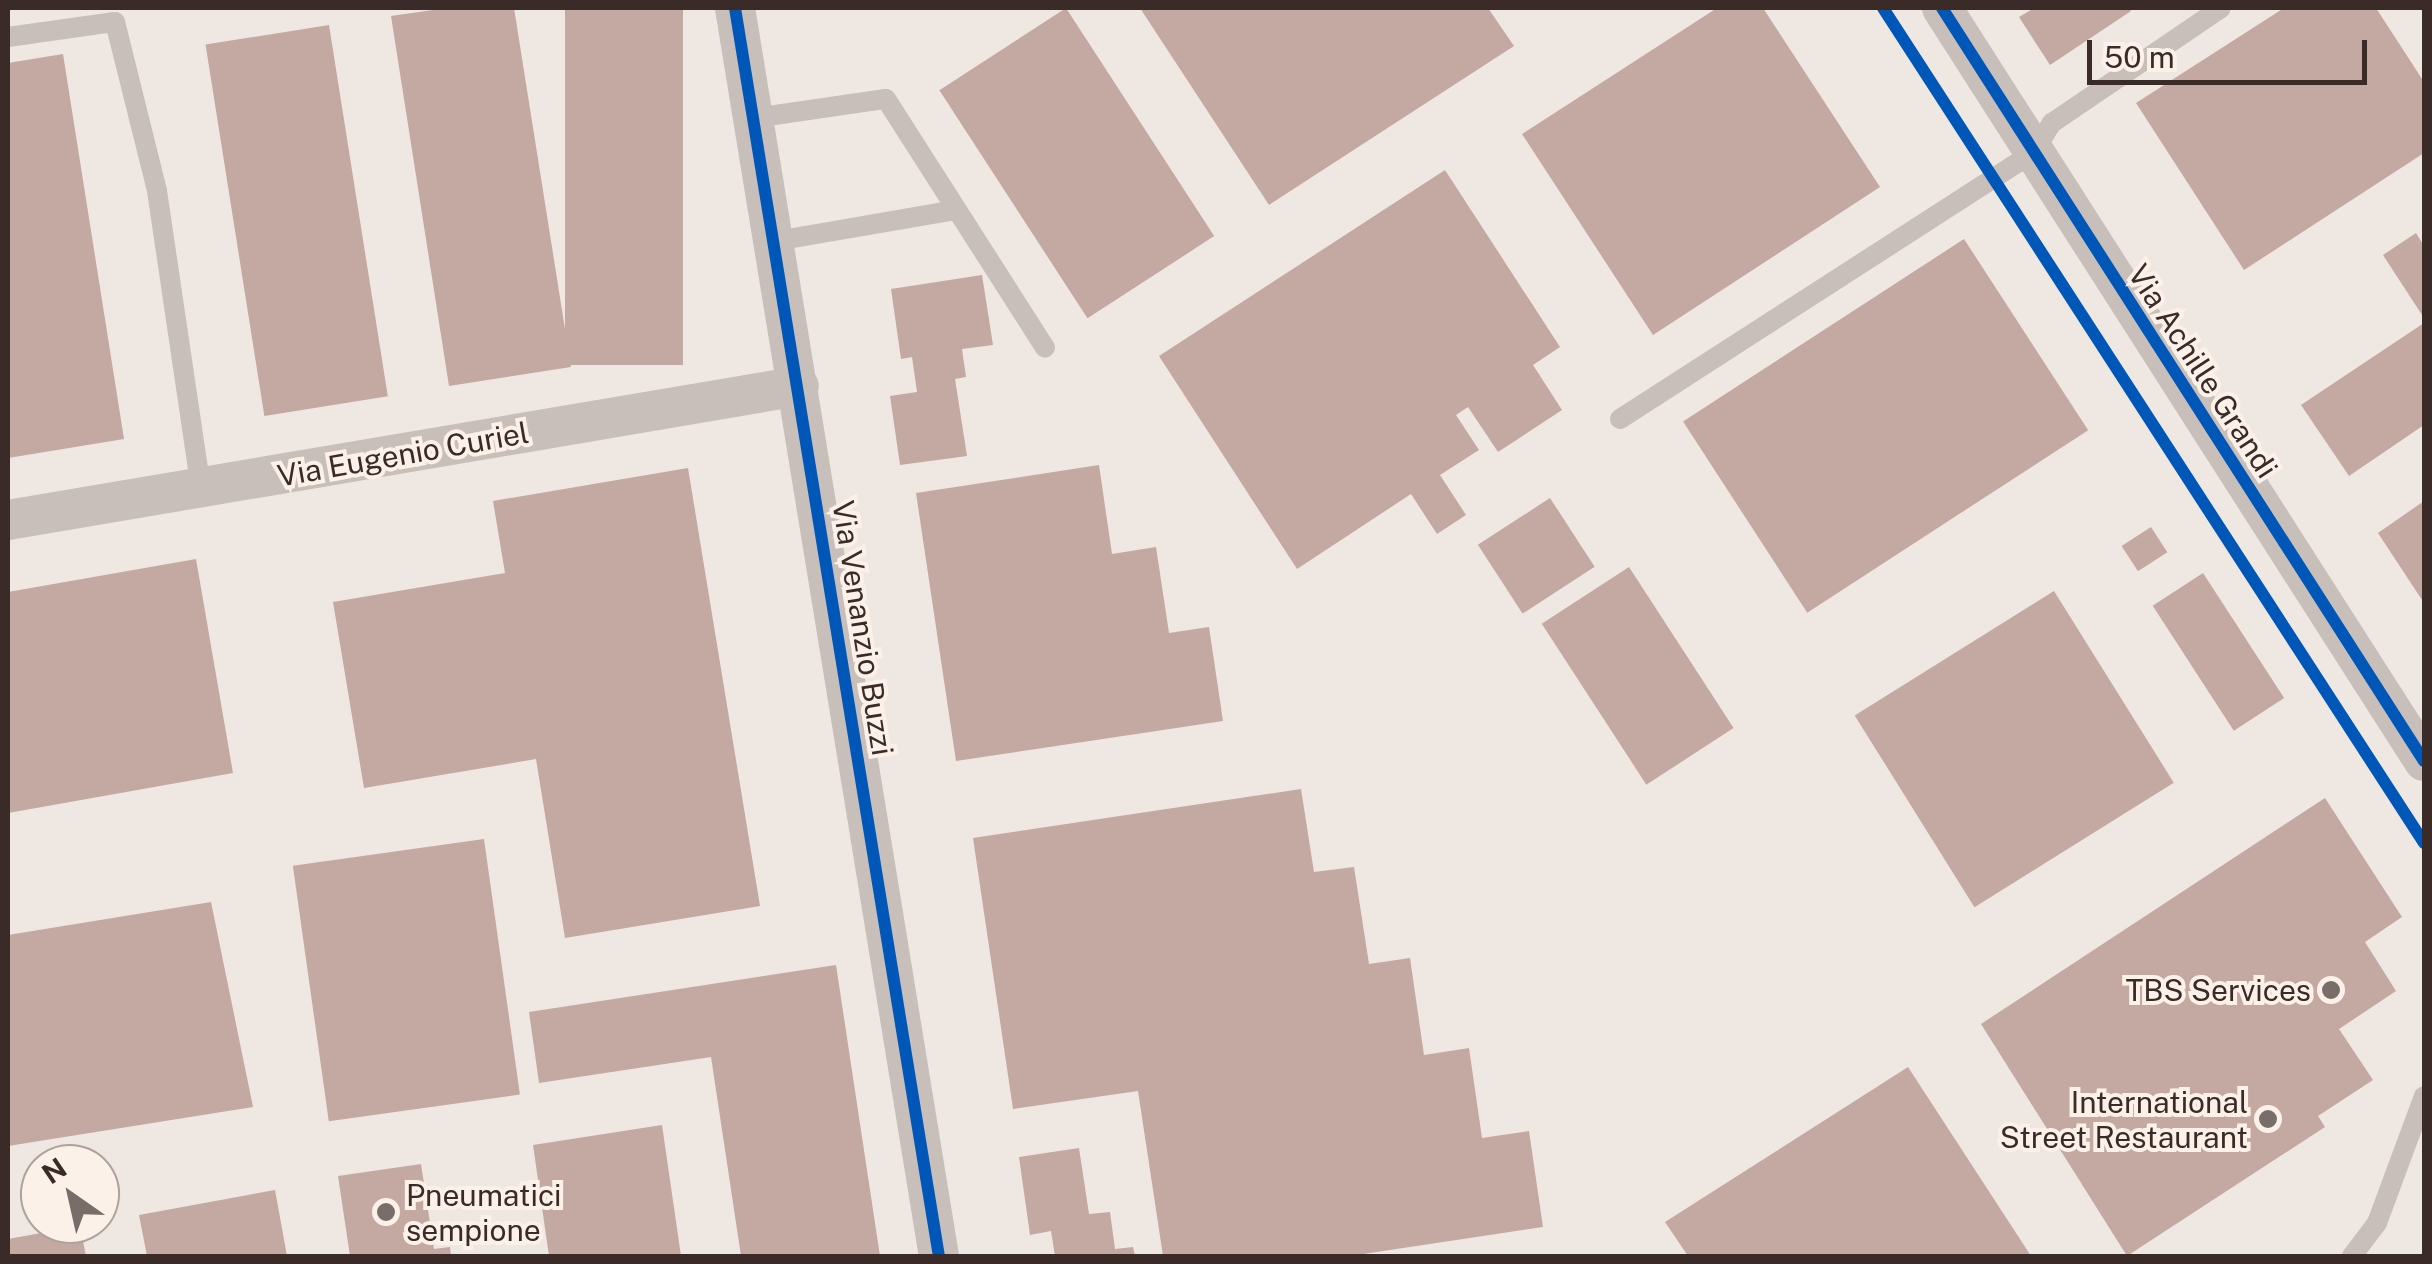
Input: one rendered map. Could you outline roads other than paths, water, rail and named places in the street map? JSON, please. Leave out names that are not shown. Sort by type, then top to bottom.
[{"type":"street","name":"Via Venanzio Buzzi","points":[[735,8],[939,1256]]},
{"type":"street","name":"Via Achille Grandi","points":[[1942,8],[2424,761]]},
{"type":"street","name":"Via Eugenio Curiel","points":[[8,520],[798,386]]},
{"type":"lane","points":[[1620,419],[2033,152],[2052,122],[2220,8]]},
{"type":"lane","points":[[8,38],[116,22],[157,191],[201,488]]},
{"type":"lane","points":[[755,118],[886,100],[1044,348]]},
{"type":"lane","points":[[776,241],[956,210]]},
{"type":"lane","points":[[2352,1256],[2377,1223],[2424,1096]]},
{"type":"place","name":"TBS Services","points":[[2331,990]]},
{"type":"place","name":"International Street Restaurant","points":[[2268,1119]]},
{"type":"place","name":"Pneumatici sempione","points":[[386,1212]]}]
